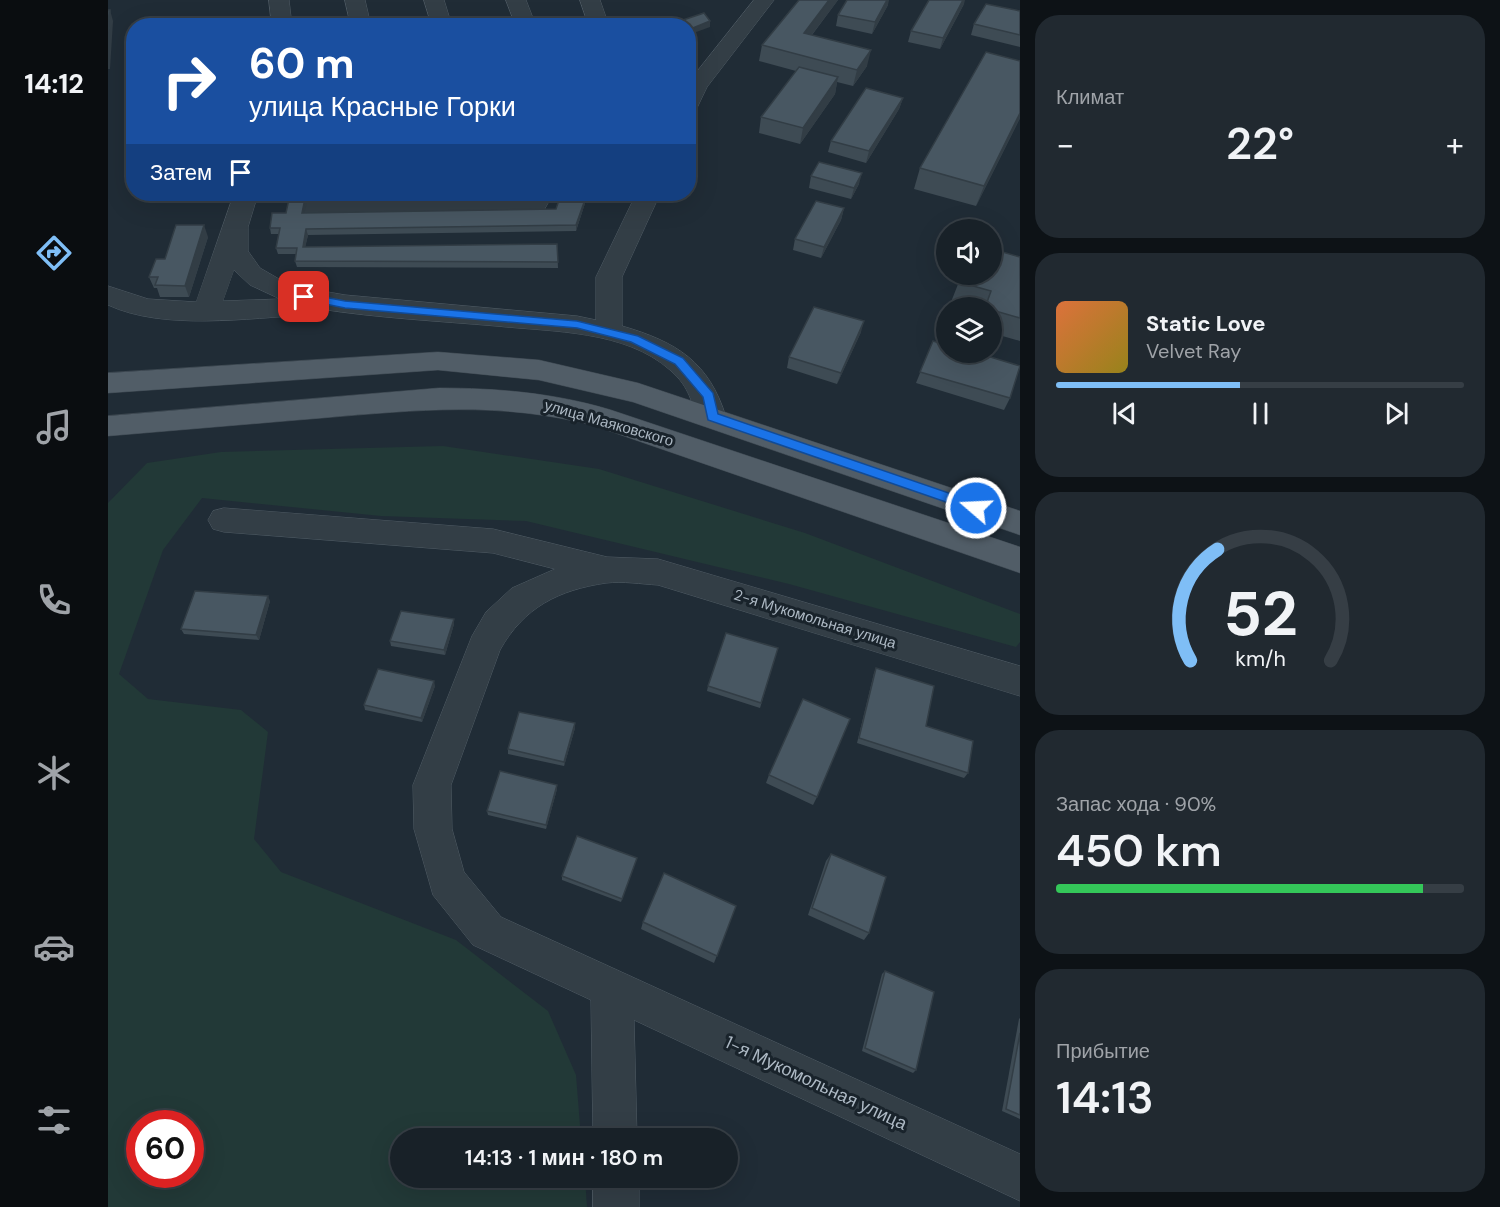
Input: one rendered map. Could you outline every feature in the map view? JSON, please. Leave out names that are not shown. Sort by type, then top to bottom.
[{"type":"main road","points":[[108,382],[438,361],[506,366],[581,378],[638,393],[1020,523]]},
{"type":"main road","name":"улица Маяковского","points":[[108,426],[439,398],[481,397],[562,406],[601,417],[1020,560]]},
{"type":"street","points":[[279,0],[281,18]]},
{"type":"street","points":[[355,0],[359,18]]},
{"type":"street","points":[[434,0],[440,18]]},
{"type":"street","points":[[516,0],[523,18]]},
{"type":"street","points":[[590,0],[596,18]]},
{"type":"street","points":[[696,88],[764,0]]},
{"type":"street","points":[[207,309],[244,201]]},
{"type":"street","points":[[309,209],[534,207],[537,201]]},
{"type":"street","points":[[609,331],[609,277],[645,201]]},
{"type":"street","points":[[235,227],[234,243],[238,259],[250,273],[275,287],[304,297],[345,304],[577,325],[609,331],[634,339],[679,361],[708,396],[712,417]]},
{"type":"street","points":[[108,295],[118,302],[148,310],[345,304]]},
{"type":"street","points":[[225,520],[493,541],[608,570]]},
{"type":"street","name":"2-я Мукомольная улица","points":[[608,570],[658,572],[1020,681]]},
{"type":"street","name":"1-я Мукомольная улица","points":[[608,570],[566,579],[524,597],[498,622],[484,646],[432,785],[433,829],[447,882],[487,931],[1020,1178]]},
{"type":"street","points":[[612,988],[615,1128]]},
{"type":"street","points":[[616,1188],[616,1207]]},
{"type":"green space","points":[[443,446],[599,469],[805,533],[1020,614],[1020,642],[1016,647],[789,584],[526,521],[381,516],[202,498],[163,550],[119,674],[148,699],[241,710],[268,732],[254,839],[281,872],[456,940],[548,1011],[576,1075],[580,1128],[390,1128],[390,1188],[586,1188],[587,1207],[108,1207],[108,503],[147,463],[221,452]]},
{"type":"building","points":[[799,0],[829,0],[804,33],[871,50],[857,70],[762,45]]},
{"type":"building","points":[[847,0],[887,0],[875,22],[838,15]]},
{"type":"building","points":[[929,0],[963,0],[943,38],[911,31]]},
{"type":"building","points":[[986,4],[1020,11],[1020,35],[974,24]]},
{"type":"building","points":[[108,10],[110,10],[108,34]]},
{"type":"building","points":[[704,13],[710,21],[696,27],[696,18],[689,18]]},
{"type":"building","points":[[986,52],[1020,61],[1020,113],[984,186],[920,168]]},
{"type":"building","points":[[799,67],[838,77],[803,128],[761,117]]},
{"type":"building","points":[[866,88],[903,98],[869,151],[831,141]]},
{"type":"building","points":[[819,162],[862,173],[854,188],[811,176]]},
{"type":"building","points":[[289,201],[305,201],[302,213],[556,209],[559,201],[585,201],[576,225],[306,229],[303,247],[557,244],[558,262],[295,261],[297,248],[276,248],[280,228],[270,228],[272,213],[286,213]]},
{"type":"building","points":[[816,201],[844,208],[824,247],[795,239]]},
{"type":"building","points":[[176,225],[204,225],[185,286],[155,285],[158,277],[149,277],[156,259],[165,259]]},
{"type":"building","points":[[1002,252],[1020,257],[1020,318],[1002,313],[1002,297],[989,297],[991,291],[970,285],[1002,285]]},
{"type":"building","points":[[814,307],[864,321],[841,373],[789,357]]},
{"type":"building","points":[[933,341],[936,342],[936,363],[1002,363],[1002,361],[1020,366],[1010,398],[920,372]]},
{"type":"building","points":[[195,591],[268,596],[256,635],[181,629]]},
{"type":"building","points":[[401,611],[454,619],[444,650],[390,641]]},
{"type":"building","points":[[726,633],[778,648],[761,703],[708,686]]},
{"type":"building","points":[[876,668],[934,686],[926,726],[973,741],[968,773],[859,738]]},
{"type":"building","points":[[378,669],[434,681],[421,718],[364,705]]},
{"type":"building","points":[[803,699],[850,719],[817,797],[769,775]]},
{"type":"building","points":[[519,712],[575,723],[564,762],[508,749]]},
{"type":"building","points":[[500,771],[557,785],[546,825],[487,811]]},
{"type":"building","points":[[577,836],[637,858],[622,899],[562,876]]},
{"type":"building","points":[[831,854],[886,877],[869,933],[812,908]]},
{"type":"building","points":[[664,873],[736,906],[717,956],[643,922]]},
{"type":"building","points":[[885,971],[934,992],[916,1070],[865,1048]]},
{"type":"building","points":[[1020,1033],[1020,1115],[1006,1109]]},
{"type":"route","points":[[304,297],[345,304],[577,325],[609,331],[634,339],[679,361],[695,377],[708,396],[712,417],[976,508]]}]
